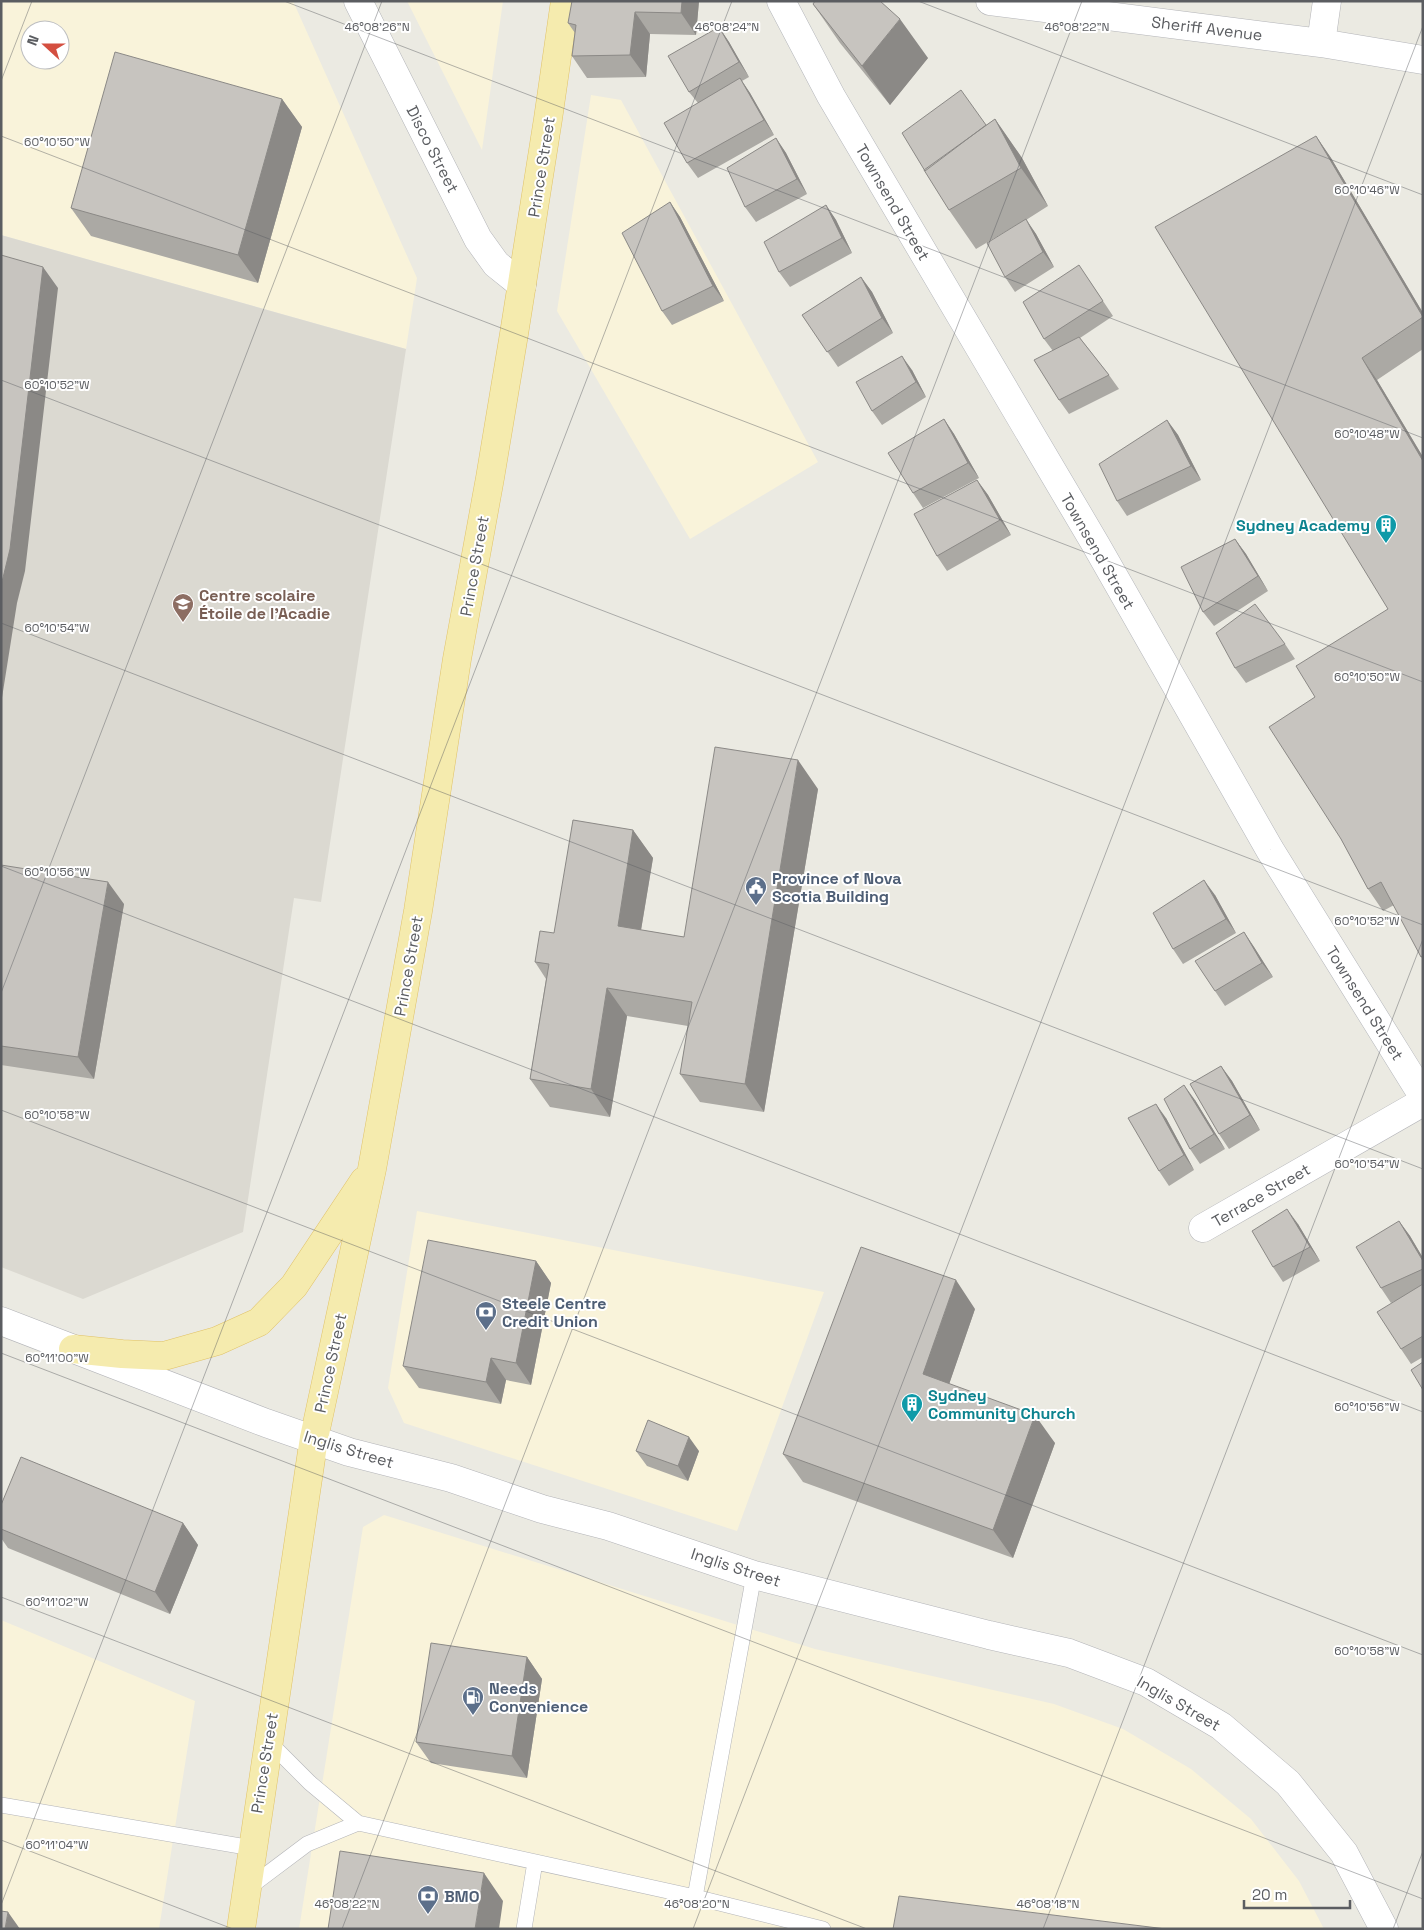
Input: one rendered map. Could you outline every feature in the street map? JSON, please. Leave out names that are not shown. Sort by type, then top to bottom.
[{"type":"main road","name":"Prince Street","points":[[241,1929],[314,1438],[372,1169],[418,911],[456,658],[490,478],[522,285],[565,1]]},
{"type":"main road","points":[[73,1349],[164,1356],[217,1341],[259,1322],[294,1286],[372,1169]]},
{"type":"street","name":"Disco Street","points":[[358,1],[478,239],[496,264],[522,285]]},
{"type":"street","name":"Townsend Street","points":[[782,1],[831,96],[1096,545],[1270,850],[1423,1096]]},
{"type":"street","name":"Sheriff Avenue","points":[[990,1],[1321,43],[1423,60]]},
{"type":"street","points":[[1321,43],[1327,1]]},
{"type":"street","name":"Terrace Street","points":[[1203,1228],[1423,1102]]},
{"type":"street","name":"Inglis Street","points":[[1,1320],[266,1423],[314,1438],[349,1452],[451,1478],[542,1509],[608,1526],[754,1575],[989,1635],[1069,1653],[1146,1682],[1221,1726],[1288,1783],[1344,1853],[1384,1929]]},
{"type":"lane","points":[[695,1897],[754,1575]]},
{"type":"lane","points":[[268,1741],[310,1783],[358,1823],[695,1897],[822,1929]]},
{"type":"lane","points":[[1,1804],[252,1848]]},
{"type":"lane","points":[[246,1890],[307,1844],[358,1823]]},
{"type":"lane","points":[[524,1929],[535,1862]]},
{"type":"shaded area","points":[[1,1],[293,1],[417,278],[406,349],[1,235]]},
{"type":"shaded area","points":[[407,1],[503,1],[482,150]]},
{"type":"shaded area","points":[[591,95],[621,100],[818,462],[690,539],[557,311]]},
{"type":"shaded area","name":"Centre scolaire Étoile de l'Acadie","points":[[1,235],[406,349],[321,902],[294,898],[243,1232],[83,1299],[1,1267]]},
{"type":"shaded area","points":[[417,1211],[824,1292],[737,1531],[404,1423],[388,1388]]},
{"type":"shaded area","points":[[384,1515],[815,1649],[1054,1704],[1123,1729],[1191,1769],[1251,1819],[1299,1881],[1324,1929],[299,1929],[363,1527]]},
{"type":"shaded area","points":[[1,1620],[195,1701],[159,1929],[1,1929]]},
{"type":"building","points":[[572,1],[682,1],[681,13],[635,12],[630,55],[572,56],[576,25],[568,23]]},
{"type":"building","points":[[815,1],[880,1],[900,19],[862,66],[813,4]]},
{"type":"building","points":[[719,27],[739,62],[689,92],[668,56]]},
{"type":"building","points":[[115,52],[282,99],[238,255],[71,208]]},
{"type":"building","points":[[740,78],[764,120],[687,163],[664,123]]},
{"type":"building","points":[[961,90],[986,125],[925,171],[902,133]]},
{"type":"building","points":[[995,119],[1021,168],[949,210],[924,170]]},
{"type":"building","name":"Sydney Academy","points":[[1316,136],[1423,317],[1362,358],[1423,461],[1423,956],[1421,957],[1381,882],[1368,889],[1341,839],[1269,727],[1315,697],[1296,666],[1388,609],[1155,227]]},
{"type":"building","points":[[776,138],[797,179],[745,207],[727,168]]},
{"type":"building","points":[[670,202],[713,286],[662,311],[622,233]]},
{"type":"building","points":[[826,205],[842,238],[779,272],[764,242]]},
{"type":"building","points":[[1026,219],[1043,252],[1005,277],[987,243]]},
{"type":"building","points":[[1,255],[43,267],[10,549],[1,586]]},
{"type":"building","points":[[1079,265],[1103,301],[1044,339],[1023,302]]},
{"type":"building","points":[[861,277],[882,318],[827,352],[802,315]]},
{"type":"building","points":[[1079,337],[1109,375],[1059,400],[1034,360]]},
{"type":"building","points":[[902,356],[916,382],[872,411],[856,382]]},
{"type":"building","points":[[944,419],[968,463],[913,493],[888,453]]},
{"type":"building","points":[[1167,420],[1191,466],[1117,501],[1099,464]]},
{"type":"building","points":[[977,480],[1000,520],[937,556],[914,514]]},
{"type":"building","points":[[1235,539],[1258,576],[1203,612],[1181,567]]},
{"type":"building","points":[[1255,604],[1285,644],[1235,668],[1216,633]]},
{"type":"building","name":"Province of Nova Scotia Building","points":[[715,747],[798,760],[745,1084],[680,1074],[692,1002],[607,988],[591,1089],[530,1079],[549,964],[535,962],[540,931],[554,933],[573,820],[633,830],[618,926],[684,937]]},
{"type":"building","points":[[1,865],[108,882],[78,1057],[1,1046]]},
{"type":"building","points":[[1204,880],[1226,919],[1173,949],[1153,913]]},
{"type":"building","points":[[1244,932],[1262,963],[1215,991],[1195,961]]},
{"type":"building","points":[[1221,1066],[1250,1115],[1219,1134],[1190,1084]]},
{"type":"building","points":[[1184,1085],[1214,1134],[1190,1149],[1164,1099]]},
{"type":"building","points":[[1156,1104],[1184,1155],[1159,1171],[1128,1118]]},
{"type":"building","points":[[1287,1209],[1310,1247],[1273,1267],[1252,1231]]},
{"type":"building","points":[[1399,1221],[1423,1261],[1423,1269],[1381,1288],[1356,1247]]},
{"type":"building","name":"Steele Centre Credit Union","points":[[428,1240],[536,1261],[516,1363],[491,1358],[486,1382],[403,1366]]},
{"type":"building","name":"Sydney Community Church","points":[[861,1247],[956,1280],[923,1374],[1035,1415],[993,1530],[783,1454]]},
{"type":"building","points":[[1423,1284],[1423,1336],[1401,1349],[1377,1312]]},
{"type":"building","points":[[1423,1362],[1423,1390],[1411,1370]]},
{"type":"building","points":[[648,1420],[689,1437],[678,1466],[636,1451]]},
{"type":"building","points":[[21,1457],[183,1523],[155,1592],[1,1529],[1,1505]]},
{"type":"building","points":[[431,1643],[527,1657],[512,1756],[416,1742]]},
{"type":"building","points":[[340,1851],[484,1873],[475,1929],[328,1929]]},
{"type":"building","points":[[899,1896],[1166,1929],[893,1929]]},
{"type":"building","points":[[1,1911],[8,1912],[5,1929],[1,1929]]},
{"type":"place","name":"Sydney Academy","points":[[1386,544]]},
{"type":"place","name":"Centre scolaire Étoile de l'Acadie","points":[[183,623]]},
{"type":"place","name":"Province of Nova Scotia Building","points":[[756,906]]},
{"type":"place","name":"Steele Centre Credit Union","points":[[486,1331]]},
{"type":"place","name":"Sydney Community Church","points":[[912,1423]]},
{"type":"place","name":"Needs Convenience","points":[[473,1716]]},
{"type":"place","name":"BMO","points":[[428,1915]]}]
